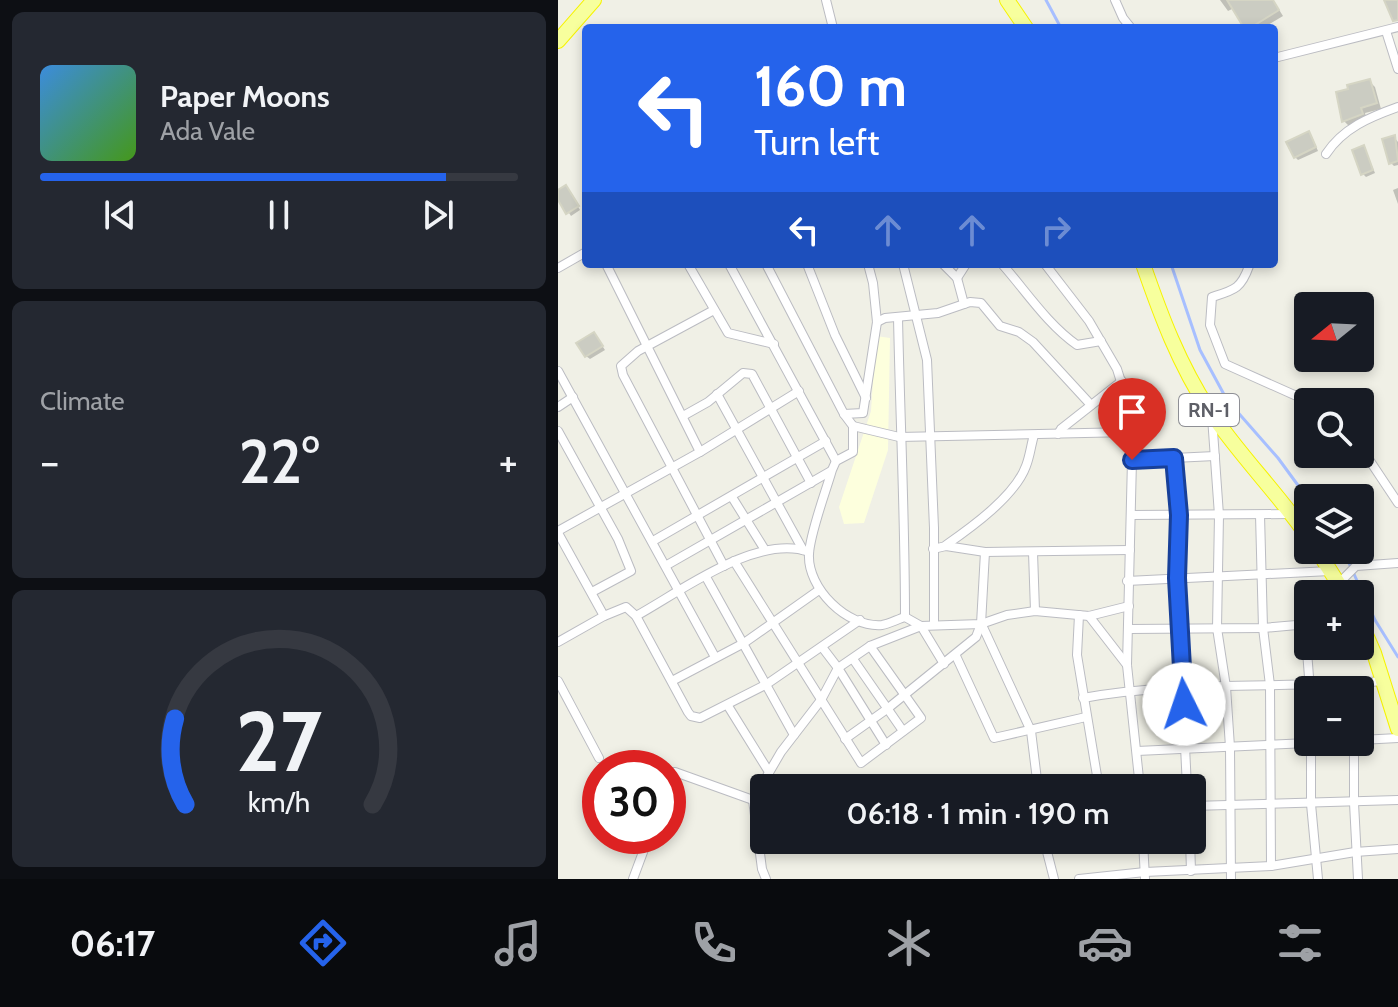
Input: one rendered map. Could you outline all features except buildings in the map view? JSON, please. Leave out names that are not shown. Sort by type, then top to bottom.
[{"type":"highway","points":[[558,41],[594,0]]},
{"type":"highway","points":[[1007,0],[1023,24]]},
{"type":"highway","name":"RN-1","points":[[1144,268],[1173,346],[1211,413],[1294,518]]},
{"type":"highway","points":[[1374,658],[1398,729]]},
{"type":"street","points":[[826,0],[832,24]]},
{"type":"street","points":[[1115,0],[1128,24]]},
{"type":"street","points":[[1278,57],[1398,27]]},
{"type":"street","points":[[1386,31],[1398,69]]},
{"type":"street","points":[[1326,154],[1336,138],[1350,127],[1398,107]]},
{"type":"street","points":[[558,268],[582,254]]},
{"type":"street","points":[[608,268],[700,452]]},
{"type":"street","points":[[690,268],[728,333],[774,344]]},
{"type":"street","points":[[731,268],[826,441],[834,466],[806,551]]},
{"type":"street","points":[[667,565],[811,483],[853,452],[853,426],[768,268]]},
{"type":"street","points":[[809,268],[866,399]]},
{"type":"street","points":[[844,414],[863,413],[866,399],[877,322],[869,268]]},
{"type":"street","points":[[904,268],[927,360],[934,624]]},
{"type":"street","points":[[947,268],[957,278],[964,304]]},
{"type":"street","points":[[957,278],[963,268]]},
{"type":"street","points":[[1005,268],[1055,328],[1068,339],[1077,345],[1101,341]]},
{"type":"street","points":[[1048,268],[1079,306],[1122,381],[1131,432],[1127,665],[1137,774]]},
{"type":"street","points":[[1248,268],[1244,280],[1235,289],[1212,297],[1210,325],[1225,364],[1294,395]]},
{"type":"street","points":[[877,322],[981,303],[1000,326],[1019,332],[1033,342],[1091,405]]},
{"type":"street","points":[[714,310],[624,361],[621,371],[724,566]]},
{"type":"street","points":[[898,317],[905,617]]},
{"type":"street","points":[[558,371],[715,657]]},
{"type":"street","points":[[683,416],[726,385],[748,372],[752,374],[811,483]]},
{"type":"street","points":[[1058,434],[1122,381]]},
{"type":"street","points":[[604,616],[558,532],[700,452],[799,391]]},
{"type":"street","points":[[717,394],[806,551],[819,590],[840,609],[860,620],[882,625],[905,617],[921,626],[944,664]]},
{"type":"street","points":[[558,407],[573,397]]},
{"type":"street","points":[[1211,413],[1219,515],[1217,628],[1226,687],[1230,747],[1231,874]]},
{"type":"street","points":[[853,426],[899,437],[1131,432]]},
{"type":"street","points":[[558,431],[602,508],[631,571],[592,592]]},
{"type":"street","points":[[946,546],[1004,497],[1026,468],[1034,435]]},
{"type":"street","points":[[653,541],[826,441]]},
{"type":"street","points":[[1132,460],[1215,456]]},
{"type":"street","points":[[1174,458],[1179,515],[1177,578],[1186,774]]},
{"type":"street","points":[[1374,467],[1398,503]]},
{"type":"street","points":[[732,497],[765,550]]},
{"type":"street","points":[[1131,515],[1291,514]]},
{"type":"street","points":[[1260,515],[1263,628],[1270,685],[1271,866]]},
{"type":"street","points":[[933,549],[946,546],[985,552],[1130,550]]},
{"type":"street","points":[[636,616],[734,561],[765,550],[806,551]]},
{"type":"street","points":[[845,739],[956,656],[976,637],[981,624],[985,552]]},
{"type":"street","points":[[1033,552],[1035,611]]},
{"type":"street","points":[[734,561],[861,763],[921,718],[870,646]]},
{"type":"street","points":[[1340,580],[1356,566],[1398,563]]},
{"type":"street","points":[[1127,581],[1260,574],[1318,580]]},
{"type":"street","points":[[706,577],[794,735]]},
{"type":"street","points":[[672,681],[744,643],[819,590]]},
{"type":"street","points":[[728,706],[769,772],[821,700],[838,668],[870,646],[921,626],[981,624],[1007,615],[1035,611],[1084,616],[1129,606]]},
{"type":"street","points":[[558,642],[626,607],[636,616],[691,716],[706,717],[767,684],[860,620]]},
{"type":"street","points":[[1084,616],[1127,665]]},
{"type":"street","points":[[1084,616],[1077,655],[1096,774]]},
{"type":"street","points":[[981,624],[1031,731],[1036,774]]},
{"type":"street","points":[[1129,629],[1294,625]]},
{"type":"street","points":[[822,647],[886,745]]},
{"type":"street","points":[[956,656],[994,738],[1086,717]]},
{"type":"street","points":[[853,659],[903,731]]},
{"type":"street","points":[[558,681],[595,750]]},
{"type":"street","points":[[1374,682],[1383,681]]},
{"type":"street","points":[[1083,698],[1129,690],[1183,686],[1294,686]]},
{"type":"street","points":[[1374,740],[1398,738]]},
{"type":"street","points":[[1137,751],[1294,743]]},
{"type":"street","points":[[1311,756],[1311,804],[1318,879]]},
{"type":"street","points":[[1356,756],[1354,803],[1358,879]]},
{"type":"street","points":[[686,776],[750,799]]},
{"type":"street","points":[[1206,806],[1398,800]]},
{"type":"street","points":[[1079,879],[1191,871],[1231,874],[1355,852],[1398,849]]},
{"type":"street","points":[[633,879],[642,854]]},
{"type":"street","points":[[760,854],[766,879]]},
{"type":"street","points":[[1048,854],[1054,879]]},
{"type":"street","points":[[1144,854],[1145,876]]},
{"type":"street","points":[[1190,854],[1191,871]]},
{"type":"shaded area","points":[[876,336],[890,338],[888,450],[864,523],[844,524],[839,507],[871,411]]},
{"type":"waterway","points":[[1046,0],[1059,24]]},
{"type":"waterway","points":[[1172,268],[1200,350],[1227,400],[1297,484]]},
{"type":"waterway","points":[[1349,564],[1375,620],[1398,657]]},
{"type":"route","points":[[1132,460],[1174,458],[1179,515],[1177,578],[1184,704]]}]
